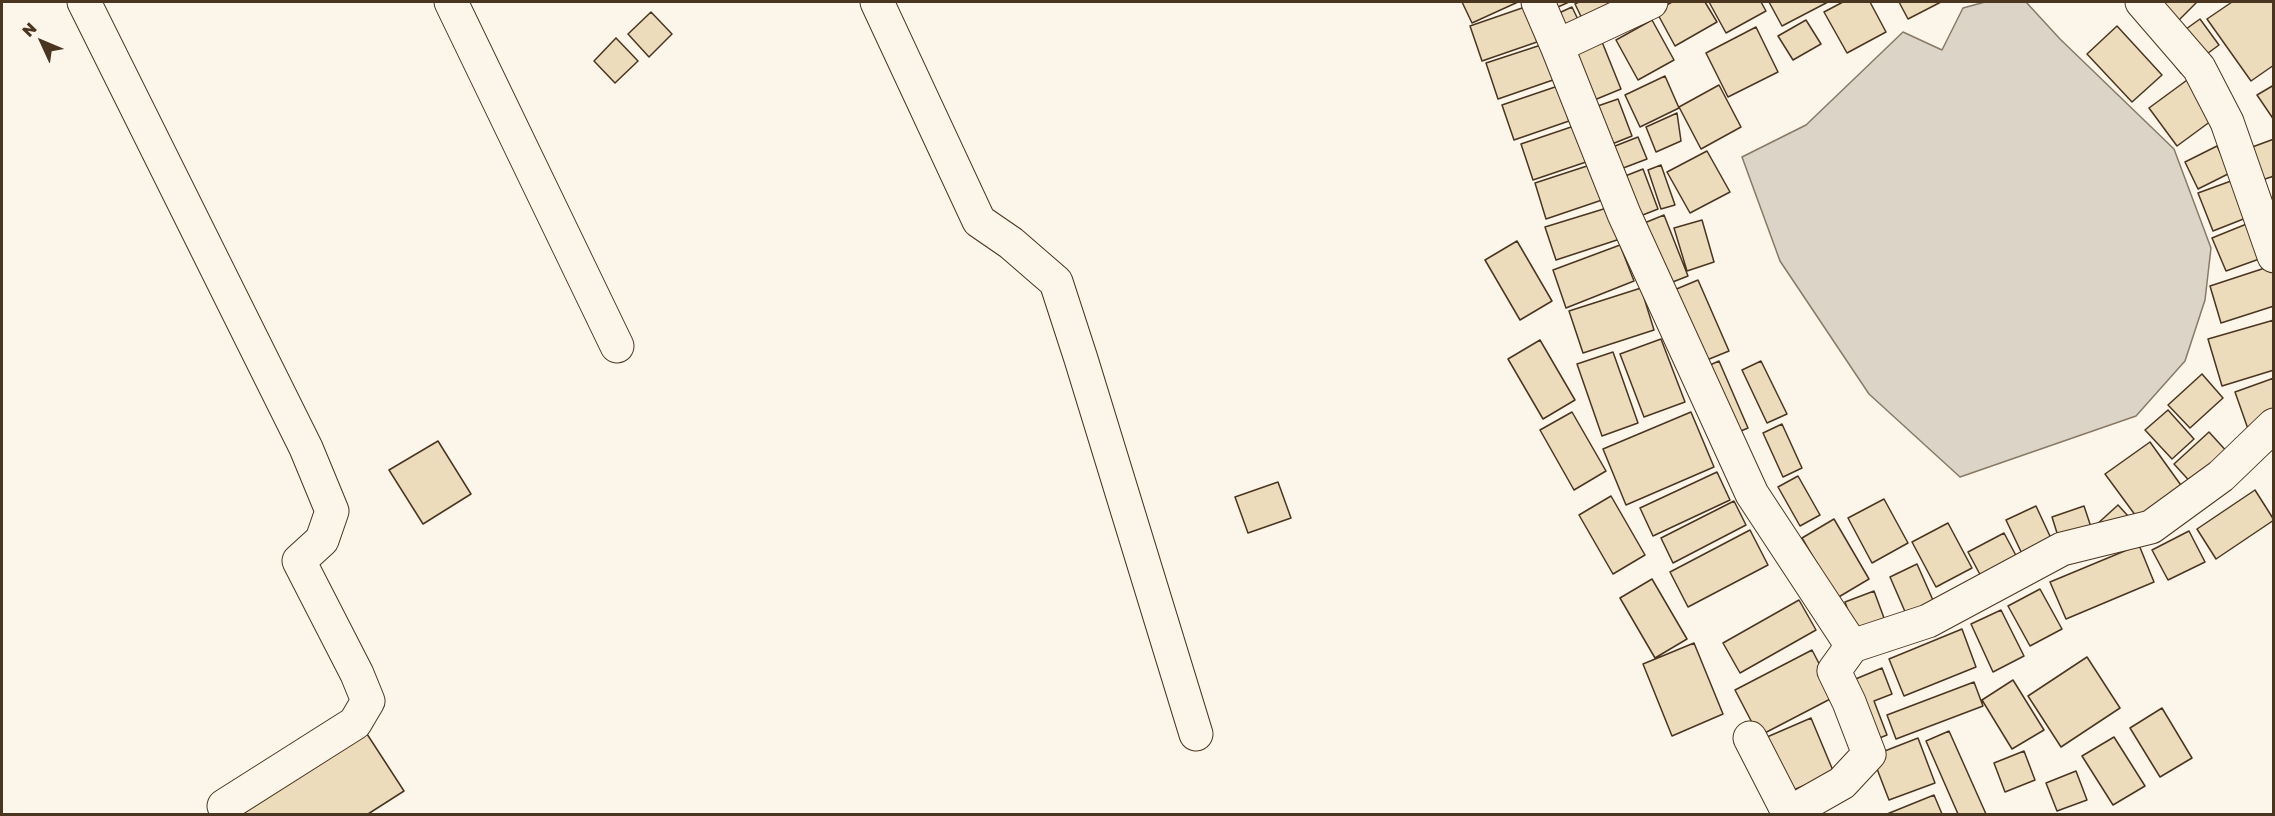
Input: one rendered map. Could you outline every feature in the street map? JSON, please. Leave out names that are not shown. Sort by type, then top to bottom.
[{"type":"street","points":[[84,2],[306,448],[332,511],[322,540],[299,561],[357,674],[368,702],[355,723],[224,806]]},
{"type":"street","points":[[451,2],[617,346]]},
{"type":"street","points":[[877,2],[979,221],[1011,243],[1056,282],[1082,358],[1196,734]]},
{"type":"street","points":[[1538,2],[1624,214],[1752,495],[1852,646]]},
{"type":"street","points":[[2142,2],[2199,68],[2227,122],[2274,256]]},
{"type":"street","points":[[1557,46],[1639,4]]},
{"type":"street","points":[[1749,738],[1789,814],[1842,783],[1869,754],[1834,670],[1852,646],[1928,621],[2062,549],[2151,527],[2268,443]]},
{"type":"shaded area","points":[[1985,2],[2026,2],[2060,39],[2174,149],[2211,248],[2205,300],[2185,361],[2136,416],[1960,477],[1869,394],[1780,261],[1742,157],[1806,125],[1903,32],[1942,50],[1963,8]]},
{"type":"building","points":[[1462,2],[1518,2],[1472,23]]},
{"type":"building","points":[[1543,2],[1569,2],[1547,12]]},
{"type":"building","points":[[1614,2],[1588,31],[1575,4]]},
{"type":"building","points":[[1672,2],[1705,2],[1717,22],[1675,46],[1656,11]]},
{"type":"building","points":[[1709,2],[1761,2],[1766,11],[1726,33]]},
{"type":"building","points":[[1769,2],[1828,2],[1782,26]]},
{"type":"building","points":[[1843,2],[1870,2],[1886,32],[1847,53],[1824,12]]},
{"type":"building","points":[[1899,2],[1941,2],[1908,19]]},
{"type":"building","points":[[2125,2],[2197,2],[2158,41]]},
{"type":"building","points":[[2232,2],[2274,2],[2274,65],[2251,81],[2207,19]]},
{"type":"building","points":[[1525,7],[1537,42],[1482,61],[1470,26]]},
{"type":"building","points":[[1572,7],[1583,30],[1548,18]]},
{"type":"building","points":[[651,12],[672,34],[649,57],[628,34]]},
{"type":"building","points":[[2200,19],[2219,45],[2181,73],[2161,47]]},
{"type":"building","points":[[1652,20],[1674,60],[1638,80],[1616,40]]},
{"type":"building","points":[[1806,20],[1821,44],[1793,60],[1778,36]]},
{"type":"building","points":[[2117,26],[2162,75],[2132,102],[2087,54]]},
{"type":"building","points":[[1756,27],[1778,72],[1728,97],[1706,53]]},
{"type":"building","points":[[1598,32],[1621,89],[1587,103],[1564,46]]},
{"type":"building","points":[[616,38],[638,61],[615,83],[594,61]]},
{"type":"building","points":[[1541,45],[1553,80],[1498,99],[1486,63]]},
{"type":"building","points":[[2198,72],[2226,110],[2177,146],[2149,108]]},
{"type":"building","points":[[1665,76],[1679,108],[1640,127],[1625,95]]},
{"type":"building","points":[[1719,85],[1741,127],[1701,149],[1679,107]]},
{"type":"building","points":[[2274,85],[2274,120],[2257,95]]},
{"type":"building","points":[[1558,86],[1569,121],[1514,140],[1502,105]]},
{"type":"building","points":[[1618,99],[1632,136],[1607,146],[1592,108]]},
{"type":"building","points":[[1677,113],[1681,141],[1656,152],[1646,127]]},
{"type":"building","points":[[1577,125],[1589,161],[1533,180],[1521,144]]},
{"type":"building","points":[[1638,137],[1647,159],[1618,170],[1610,148]]},
{"type":"building","points":[[2274,139],[2274,176],[2247,185],[2236,153]]},
{"type":"building","points":[[2217,146],[2230,173],[2198,189],[2185,162]]},
{"type":"building","points":[[1707,151],[1730,192],[1690,213],[1667,172]]},
{"type":"building","points":[[1590,165],[1602,200],[1546,219],[1535,183]]},
{"type":"building","points":[[1661,165],[1675,205],[1661,209],[1648,170]]},
{"type":"building","points":[[1643,169],[1658,209],[1630,220],[1615,180]]},
{"type":"building","points":[[2231,181],[2246,218],[2213,231],[2198,193]]},
{"type":"building","points":[[1610,207],[1620,239],[1556,260],[1545,227]]},
{"type":"building","points":[[1664,215],[1688,276],[1660,287],[1637,226]]},
{"type":"building","points":[[1702,220],[1714,262],[1687,271],[1674,228]]},
{"type":"building","points":[[2249,223],[2262,258],[2226,271],[2212,238]]},
{"type":"building","points":[[1517,241],[1552,301],[1520,320],[1485,260]]},
{"type":"building","points":[[1620,245],[1634,281],[1566,308],[1553,270]]},
{"type":"building","points":[[2271,266],[2274,274],[2274,306],[2221,323],[2210,286]]},
{"type":"building","points":[[1698,280],[1729,351],[1697,364],[1667,293]]},
{"type":"building","points":[[1641,288],[1654,330],[1583,353],[1569,311]]},
{"type":"building","points":[[2274,320],[2274,370],[2222,386],[2208,339]]},
{"type":"building","points":[[1661,339],[1685,402],[1644,417],[1620,354]]},
{"type":"building","points":[[1540,340],[1575,400],[1543,419],[1508,359]]},
{"type":"building","points":[[1613,352],[1638,423],[1602,436],[1577,364]]},
{"type":"building","points":[[1719,361],[1748,428],[1715,442],[1687,375]]},
{"type":"building","points":[[1761,361],[1787,414],[1767,423],[1742,370]]},
{"type":"building","points":[[2202,374],[2223,398],[2190,428],[2168,405]]},
{"type":"building","points":[[2274,378],[2274,429],[2254,446],[2235,392]]},
{"type":"building","points":[[2168,410],[2194,439],[2172,459],[2145,430]]},
{"type":"building","points":[[1572,412],[1606,471],[1574,490],[1540,430]]},
{"type":"building","points":[[1691,412],[1714,467],[1626,505],[1603,449]]},
{"type":"building","points":[[1782,424],[1802,468],[1783,477],[1763,433]]},
{"type":"building","points":[[2209,432],[2240,466],[2205,498],[2174,464]]},
{"type":"building","points":[[438,441],[471,494],[423,524],[389,470]]},
{"type":"building","points":[[2150,442],[2188,495],[2144,527],[2105,474]]},
{"type":"building","points":[[1717,472],[1730,500],[1653,536],[1640,508]]},
{"type":"building","points":[[1798,476],[1820,515],[1800,526],[1778,487]]},
{"type":"building","points":[[1278,482],[1291,518],[1248,533],[1235,497]]},
{"type":"building","points":[[2255,490],[2274,520],[2216,559],[2197,529]]},
{"type":"building","points":[[1611,496],[1645,555],[1613,574],[1579,515]]},
{"type":"building","points":[[1884,499],[1908,543],[1872,563],[1848,518]]},
{"type":"building","points":[[1734,501],[1746,525],[1673,563],[1661,538]]},
{"type":"building","points":[[2118,505],[2140,529],[2095,526]]},
{"type":"building","points":[[2036,506],[2062,562],[2033,577],[2006,520]]},
{"type":"building","points":[[2084,506],[2097,545],[2062,549],[2052,517]]},
{"type":"building","points":[[1834,519],[1869,579],[1837,598],[1802,538]]},
{"type":"building","points":[[1948,523],[1972,568],[1936,587],[1912,542]]},
{"type":"building","points":[[1750,530],[1768,565],[1688,607],[1670,572]]},
{"type":"building","points":[[2189,531],[2205,562],[2168,580],[2152,550]]},
{"type":"building","points":[[2004,533],[2028,578],[1992,597],[1968,552]]},
{"type":"building","points":[[2139,545],[2154,582],[2066,619],[2050,582]]},
{"type":"building","points":[[1917,564],[1936,607],[1913,630],[1890,577]]},
{"type":"building","points":[[1652,579],[1687,639],[1655,658],[1620,598]]},
{"type":"building","points":[[2040,589],[2062,629],[2030,646],[2008,606]]},
{"type":"building","points":[[1874,591],[1884,618],[1855,630],[1845,602]]},
{"type":"building","points":[[1799,600],[1816,630],[1740,673],[1723,643]]},
{"type":"building","points":[[2001,610],[2024,656],[1993,672],[1971,624]]},
{"type":"building","points":[[1962,629],[1976,667],[1904,696],[1889,659]]},
{"type":"building","points":[[1694,643],[1723,714],[1672,736],[1643,664]]},
{"type":"building","points":[[1812,650],[1836,696],[1759,736],[1735,690]]},
{"type":"building","points":[[2087,657],[2120,708],[2061,747],[2028,696]]},
{"type":"building","points":[[1882,668],[1892,694],[1874,701],[1887,735],[1857,747],[1834,688]]},
{"type":"building","points":[[2013,680],[2044,730],[2012,749],[1982,700]]},
{"type":"building","points":[[1974,682],[1983,706],[1896,739],[1887,715]]},
{"type":"building","points":[[2162,708],[2192,758],[2160,777],[2130,728]]},
{"type":"building","points":[[1811,718],[1834,773],[1791,791],[1767,737]]},
{"type":"building","points":[[1949,731],[1986,814],[1958,814],[1926,741]]},
{"type":"building","points":[[367,734],[404,791],[368,814],[242,814]]},
{"type":"building","points":[[2114,737],[2145,786],[2113,805],[2082,756]]},
{"type":"building","points":[[1918,738],[1935,783],[1889,800],[1872,756]]},
{"type":"building","points":[[2024,751],[2035,780],[2005,792],[1994,763]]},
{"type":"building","points":[[2076,771],[2087,800],[2057,811],[2046,783]]},
{"type":"building","points":[[1934,795],[1942,814],[1887,814]]}]
